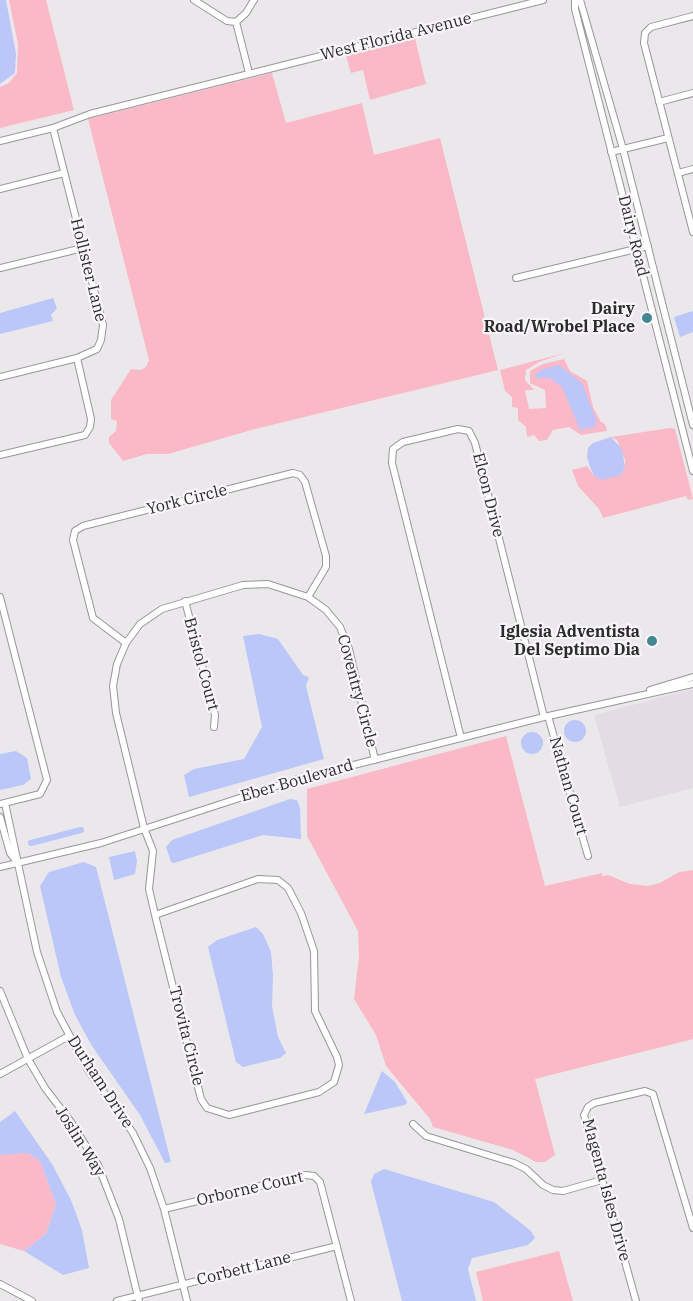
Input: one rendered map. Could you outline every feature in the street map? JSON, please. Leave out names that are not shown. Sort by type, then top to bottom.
[{"type":"street","points":[[194,0],[227,21],[236,22],[246,13],[254,0]]},
{"type":"street","name":"West Florida Avenue","points":[[0,141],[53,128],[90,114],[543,0]]},
{"type":"street","name":"Dairy Road","points":[[575,0],[575,9],[693,471]]},
{"type":"street","name":"Dairy Road","points":[[580,0],[623,149],[692,420]]},
{"type":"street","points":[[693,16],[651,27],[645,33],[644,43],[693,232]]},
{"type":"street","points":[[236,22],[249,73]]},
{"type":"street","points":[[659,102],[693,93]]},
{"type":"street","name":"Hollister Lane","points":[[0,377],[77,358],[97,349],[101,340],[103,325],[53,128]]},
{"type":"street","points":[[611,152],[668,138]]},
{"type":"street","points":[[678,173],[693,169]]},
{"type":"street","points":[[0,189],[64,173]]},
{"type":"street","points":[[516,278],[648,246]]},
{"type":"street","points":[[0,268],[83,248]]},
{"type":"street","points":[[0,455],[85,435],[90,428],[91,419],[77,358]]},
{"type":"street","points":[[680,421],[692,420]]},
{"type":"street","name":"Elcon Drive","points":[[462,738],[392,463],[393,448],[403,442],[458,429],[469,431],[475,443],[546,717]]},
{"type":"street","name":"York Circle","points":[[126,643],[93,618],[73,540],[75,531],[83,526],[293,473],[300,475],[305,482],[326,556],[326,567],[308,597]]},
{"type":"street","name":"Coventry Circle","points":[[144,828],[116,712],[113,686],[117,664],[126,643],[140,624],[162,609],[184,601],[243,585],[268,584],[308,597],[326,610],[340,627],[349,649],[375,760]]},
{"type":"street","points":[[0,597],[47,780],[40,794],[2,804],[17,863]]},
{"type":"street","name":"Bristol Court","points":[[184,601],[215,715],[214,727]]},
{"type":"street","name":"Eber Boulevard","points":[[598,705],[693,677]]},
{"type":"street","name":"Eber Boulevard","points":[[0,867],[101,843],[288,782],[546,717],[693,684]]},
{"type":"street","name":"Nathan Court","points":[[546,717],[588,856]]},
{"type":"street","points":[[0,817],[10,853],[17,863]]},
{"type":"street","name":"Trovita Circle","points":[[144,828],[153,851],[149,889],[155,915],[201,1099],[207,1107],[229,1115],[319,1092],[334,1082],[339,1065],[337,1057],[315,1011],[314,951],[302,913],[288,888],[278,880],[258,879],[155,915]]},
{"type":"street","name":"Durham Drive","points":[[17,863],[37,952],[57,1012],[88,1070],[133,1133],[164,1209],[187,1301]]},
{"type":"street","name":"Joslin Way","points":[[0,992],[28,1059],[98,1165],[119,1219],[138,1298]]},
{"type":"street","points":[[0,1074],[69,1036]]},
{"type":"street","name":"Magenta Isles Drive","points":[[636,1301],[585,1115],[588,1107],[594,1103],[645,1091],[653,1094],[693,1228]]},
{"type":"street","points":[[413,1124],[426,1136],[514,1163],[526,1169],[543,1185],[553,1190],[563,1191],[602,1180]]},
{"type":"street","name":"Orborne Court","points":[[164,1209],[306,1175],[314,1176],[320,1182],[351,1301]]},
{"type":"street","name":"Corbett Lane","points":[[117,1301],[138,1298],[183,1284],[337,1246]]},
{"type":"street","points":[[0,1284],[32,1301]]},
{"type":"shaded area","points":[[9,0],[46,0],[74,110],[0,128],[0,87],[9,83],[17,73],[18,44]]},
{"type":"shaded area","points":[[415,38],[426,84],[370,100],[363,70],[351,73],[346,56]]},
{"type":"shaded area","points":[[272,73],[286,123],[362,103],[374,155],[440,138],[498,370],[255,429],[168,454],[147,454],[123,461],[109,443],[109,437],[116,431],[117,421],[111,419],[111,400],[131,369],[141,370],[146,367],[149,360],[88,119]]},
{"type":"shaded area","points":[[565,353],[539,362],[526,370],[525,380],[534,390],[525,390],[529,409],[546,408],[545,390],[530,383],[530,371],[543,364],[564,359],[570,371],[587,381],[593,407],[607,431],[581,435],[569,427],[553,430],[547,440],[539,441],[534,435],[527,437],[526,427],[518,420],[518,408],[512,407],[512,397],[505,391],[500,370]]},
{"type":"shaded area","points":[[675,429],[693,499],[688,500],[686,496],[603,518],[599,509],[578,486],[572,470],[587,466],[594,476],[621,475],[625,467],[625,460],[617,440],[611,437]]},
{"type":"shaded area","points":[[693,689],[693,788],[620,807],[594,715]]},
{"type":"shaded area","points":[[506,736],[545,886],[602,873],[602,876],[608,875],[630,884],[648,886],[660,883],[679,872],[693,870],[693,1039],[535,1079],[555,1155],[545,1162],[536,1162],[513,1150],[433,1127],[430,1119],[386,1066],[376,1035],[354,999],[359,956],[358,931],[307,836],[307,789]]},
{"type":"shaded area","points":[[28,1153],[40,1161],[56,1204],[46,1234],[24,1251],[0,1244],[0,1155]]},
{"type":"shaded area","points":[[559,1251],[573,1301],[483,1301],[476,1272]]},
{"type":"water","points":[[0,0],[6,0],[16,54],[15,73],[0,84]]},
{"type":"water","points":[[53,298],[57,308],[51,315],[53,321],[0,334],[0,313]]},
{"type":"water","points":[[693,311],[693,332],[680,337],[674,317]]},
{"type":"water","points":[[559,365],[582,383],[596,419],[595,427],[580,430],[562,387],[550,378],[536,378],[535,375],[543,369]]},
{"type":"water","points":[[611,437],[622,449],[625,467],[621,475],[602,480],[594,476],[590,467],[587,457],[588,448],[593,443]]},
{"type":"water","points":[[259,634],[278,639],[303,675],[309,677],[306,686],[324,759],[189,797],[184,775],[194,769],[244,759],[262,727],[243,636]]},
{"type":"water","points":[[575,720],[583,723],[586,731],[583,739],[575,742],[567,739],[564,731],[567,723]]},
{"type":"water","points":[[532,732],[540,735],[543,743],[540,751],[532,754],[524,751],[521,743],[524,735]]},
{"type":"water","points":[[16,751],[27,758],[31,779],[23,785],[0,790],[0,754]]},
{"type":"water","points":[[290,799],[297,800],[300,808],[301,839],[263,835],[174,863],[171,862],[166,847],[172,840]]},
{"type":"water","points":[[135,851],[137,861],[135,874],[114,880],[109,857]]},
{"type":"water","points":[[84,862],[96,867],[171,1162],[165,1163],[140,1115],[92,1046],[75,1015],[61,977],[40,886],[49,872]]},
{"type":"water","points":[[256,927],[263,934],[271,952],[272,1006],[278,1037],[286,1053],[280,1058],[243,1067],[236,1062],[208,947],[217,940]]},
{"type":"water","points":[[382,1071],[395,1082],[407,1102],[405,1105],[364,1114]]},
{"type":"water","points":[[15,1111],[52,1164],[71,1200],[82,1230],[89,1268],[63,1275],[24,1251],[46,1234],[56,1204],[40,1161],[28,1153],[0,1155],[0,1122]]},
{"type":"water","points":[[384,1169],[494,1202],[531,1231],[535,1238],[528,1245],[472,1258],[468,1269],[476,1301],[402,1301],[371,1182],[374,1174]]},
{"type":"waterway","points":[[31,843],[81,830]]},
{"type":"place","name":"Dairy Road/Wrobel Place","points":[[647,318]]},
{"type":"place","name":"Iglesia Adventista Del Septimo Dia","points":[[652,641]]}]
